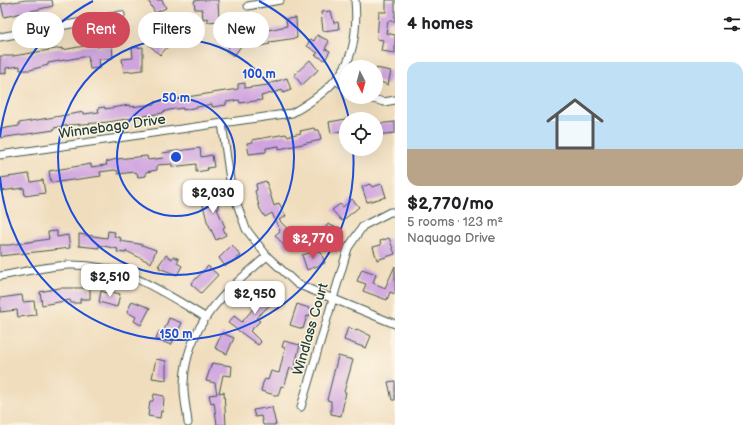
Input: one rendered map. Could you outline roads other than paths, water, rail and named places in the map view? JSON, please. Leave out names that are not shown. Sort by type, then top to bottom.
[{"type":"street","points":[[248,6],[280,0]]},
{"type":"street","points":[[337,81],[352,52],[357,20],[355,0]]},
{"type":"street","points":[[0,38],[72,24]]},
{"type":"street","name":"Winnebago Drive","points":[[0,155],[292,113],[315,100],[337,81]]},
{"type":"street","points":[[383,102],[395,100]]},
{"type":"street","points":[[222,123],[231,188],[246,229],[267,256],[297,284],[395,324]]},
{"type":"street","name":"Windlass Court","points":[[301,408],[348,248],[363,226],[390,212],[395,212]]},
{"type":"street","points":[[188,423],[184,383],[189,352],[205,317],[224,293],[267,256]]},
{"type":"street","points":[[0,276],[69,265],[106,268],[143,280],[205,317]]}]
